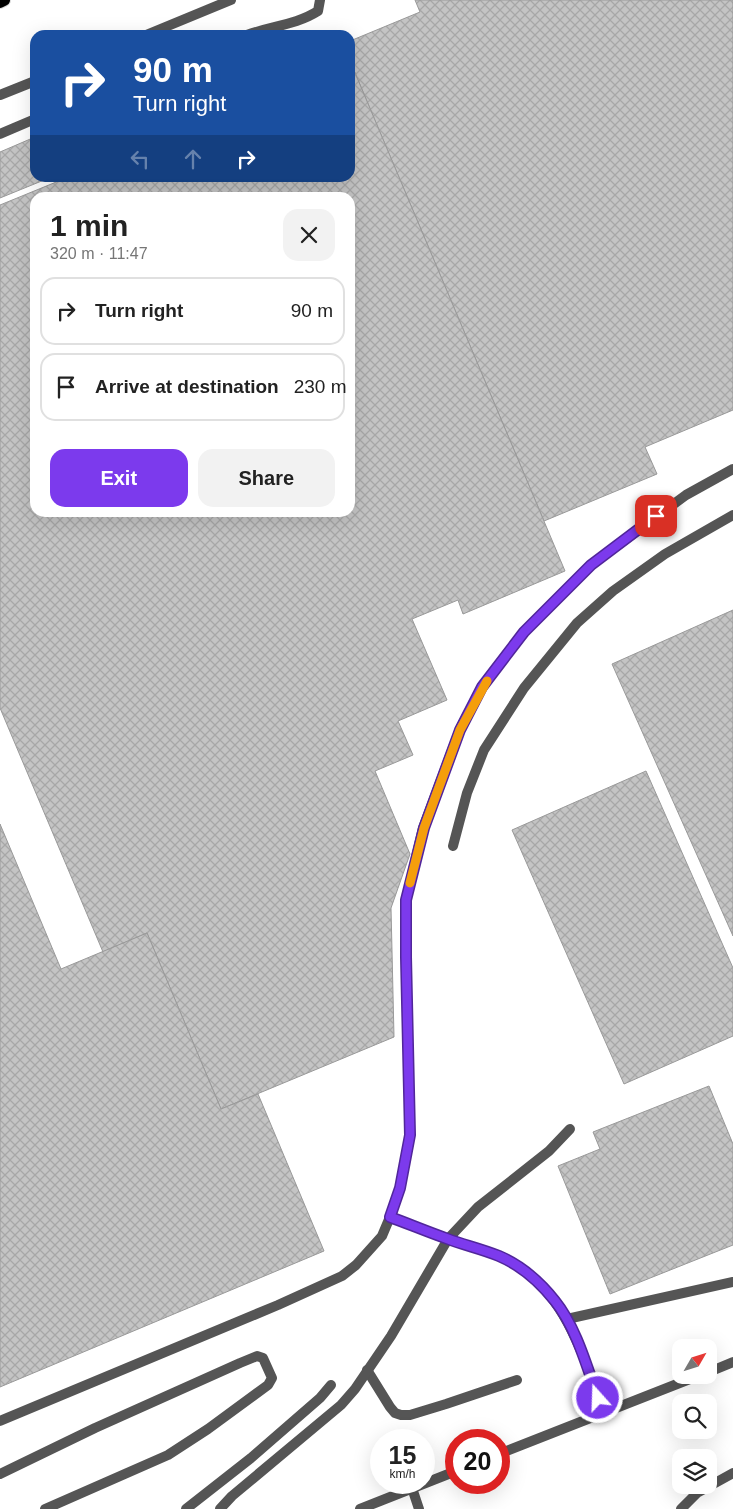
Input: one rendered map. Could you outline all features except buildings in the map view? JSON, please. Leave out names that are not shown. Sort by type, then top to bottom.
[{"type":"main road","points":[[0,2],[4,0]]},
{"type":"street","points":[[158,30],[231,0]]},
{"type":"street","points":[[261,30],[308,18],[318,11],[320,0]]},
{"type":"street","points":[[0,95],[30,83]]},
{"type":"street","points":[[0,134],[30,121]]},
{"type":"street","points":[[0,1421],[261,1312],[342,1276],[356,1265],[382,1236],[400,1188],[410,1135],[406,900],[424,828],[460,730],[482,687],[524,632],[591,565],[686,495],[733,470]]},
{"type":"street","points":[[453,846],[467,793],[484,750],[524,688],[577,623],[613,590],[665,554],[733,515]]},
{"type":"street","points":[[220,1509],[232,1496],[341,1405],[355,1390],[391,1336],[448,1239],[478,1207],[549,1151],[570,1129]]},
{"type":"street","points":[[390,1217],[500,1256],[522,1269],[541,1285],[556,1301],[567,1320],[583,1354],[604,1413]]},
{"type":"street","points":[[567,1320],[733,1282]]},
{"type":"street","points":[[0,1474],[95,1428],[257,1356],[263,1358],[272,1378],[268,1385],[208,1429],[168,1455],[46,1509]]},
{"type":"street","points":[[718,1368],[733,1362]]},
{"type":"street","points":[[367,1370],[390,1407],[395,1413],[401,1415],[410,1415],[516,1380]]},
{"type":"street","points":[[510,1450],[677,1384]]},
{"type":"street","points":[[186,1509],[251,1458],[320,1398],[331,1385]]},
{"type":"street","points":[[681,1509],[697,1493],[733,1473]]},
{"type":"street","points":[[360,1509],[397,1494]]},
{"type":"street","points":[[414,1494],[420,1509]]},
{"type":"slow traffic","points":[[410,883],[424,828],[460,730],[487,681]]},
{"type":"route","points":[[598,1398],[583,1354],[567,1320],[556,1301],[541,1285],[522,1269],[500,1256],[390,1217],[400,1188],[410,1135],[406,900],[424,828],[460,730],[482,687],[524,632],[551,603],[591,565],[656,516]]}]
